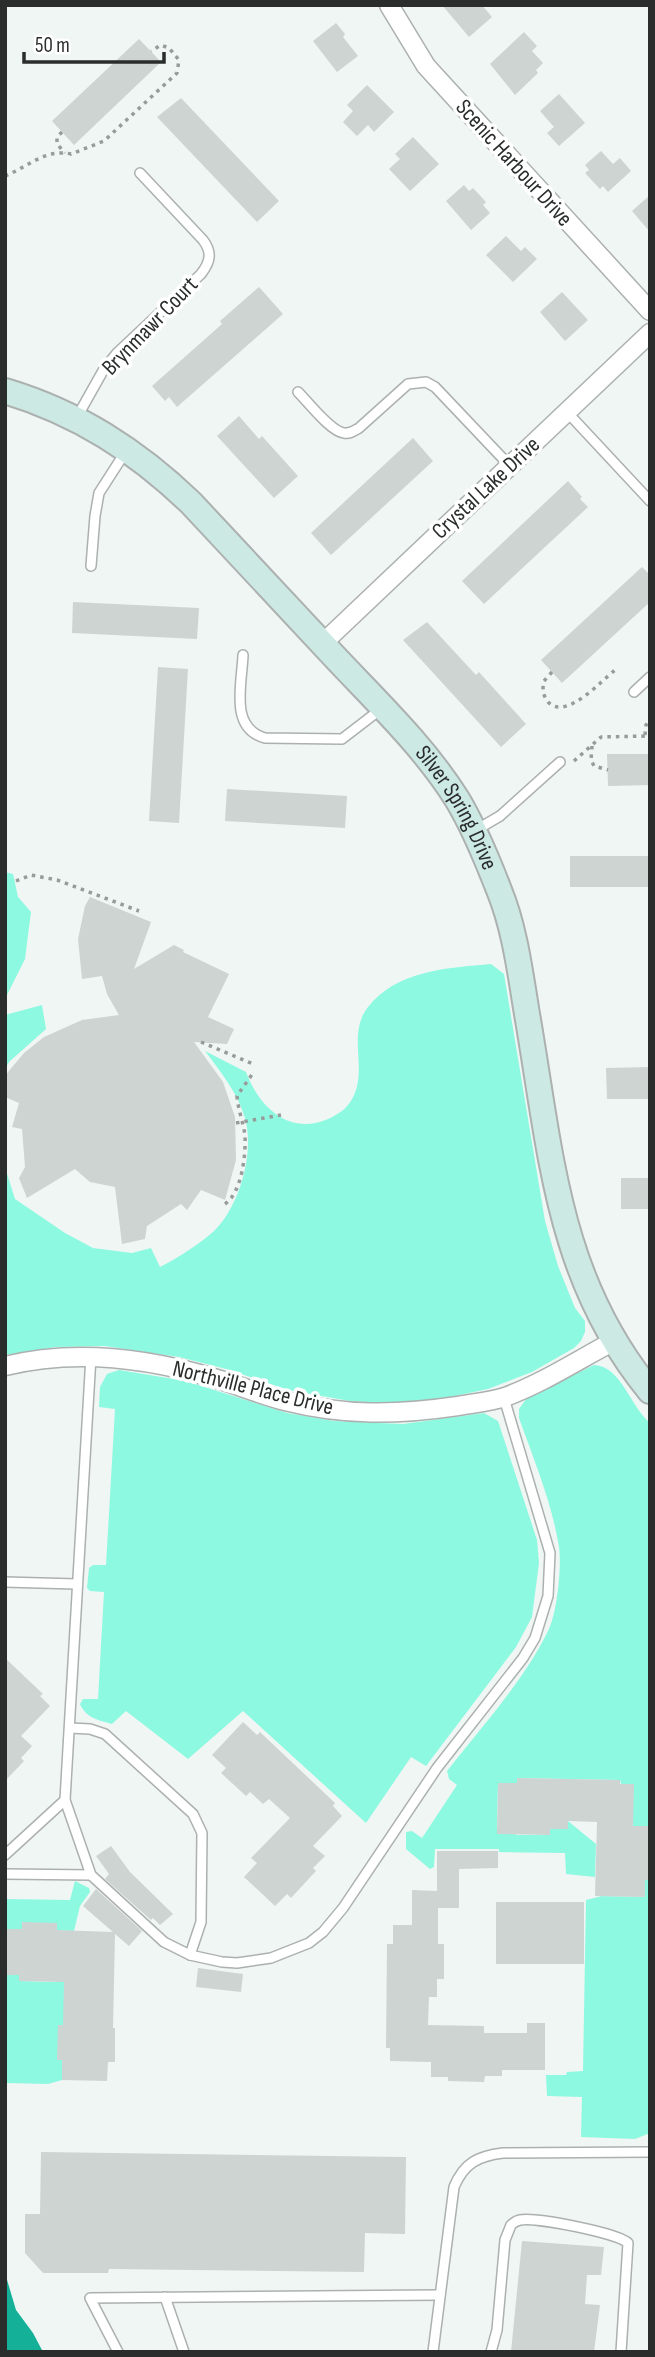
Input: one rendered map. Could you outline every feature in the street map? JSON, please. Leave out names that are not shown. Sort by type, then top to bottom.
[{"type":"street","name":"Scenic Harbour Drive","points":[[389,5],[426,66],[650,311]]},
{"type":"street","name":"Crystal Lake Drive","points":[[322,644],[650,333]]},
{"type":"street","name":"Silver Spring Drive","points":[[5,391],[76,419],[127,449],[163,477],[191,503],[439,773],[475,831],[500,891],[514,941],[556,1188],[566,1230],[586,1288],[614,1341],[650,1391]]},
{"type":"street","name":"Northville Place Drive","points":[[5,1366],[46,1359],[91,1356],[174,1367],[283,1401],[358,1413],[409,1414],[504,1398],[614,1341]]},
{"type":"lane","name":"Brynmawr Court","points":[[76,419],[104,369],[117,353],[201,274],[210,257],[209,248],[203,240],[140,173]]},
{"type":"lane","points":[[298,393],[331,426],[345,434],[359,428],[408,384],[426,382],[435,387],[509,466]]},
{"type":"lane","points":[[567,412],[650,501]]},
{"type":"lane","points":[[91,566],[94,516],[99,493],[127,449]]},
{"type":"lane","points":[[243,655],[241,713],[243,723],[256,736],[278,739],[342,739],[382,708]]},
{"type":"lane","points":[[634,692],[650,677]]},
{"type":"lane","points":[[475,831],[500,816],[560,762]]},
{"type":"lane","points":[[91,1356],[65,1800],[91,1875],[164,1942],[190,1955],[222,1962],[254,1962],[294,1950],[309,1943],[323,1931],[344,1908],[437,1768],[523,1658],[535,1638],[548,1596],[550,1553],[504,1398]]},
{"type":"lane","points":[[5,1582],[76,1584]]},
{"type":"lane","points":[[70,1728],[90,1729],[105,1734],[193,1814],[199,1824],[202,1833],[201,1922],[190,1955]]},
{"type":"lane","points":[[5,1855],[65,1800]]},
{"type":"lane","points":[[5,1874],[91,1875]]},
{"type":"lane","points":[[433,2352],[454,2187],[459,2175],[475,2159],[503,2153],[650,2152]]},
{"type":"lane","points":[[491,2352],[497,2330],[505,2240],[511,2225],[523,2219],[548,2221],[607,2234],[623,2238],[628,2243],[621,2352]]},
{"type":"lane","points":[[118,2352],[90,2298],[440,2295]]},
{"type":"lane","points":[[165,2297],[184,2352]]},
{"type":"path","points":[[5,176],[36,159],[74,153],[104,141],[175,76],[179,65],[174,51],[161,45],[151,51]]},
{"type":"path","points":[[62,132],[57,137],[57,144],[65,153]]},
{"type":"path","points":[[552,672],[544,681],[544,693],[550,704],[561,708],[574,704],[614,670]]},
{"type":"path","points":[[574,761],[606,736],[647,735],[646,725],[650,719]]},
{"type":"path","points":[[594,743],[591,752],[593,764],[596,768],[608,770]]},
{"type":"path","points":[[16,881],[31,875],[48,877],[139,911]]},
{"type":"path","points":[[201,1042],[253,1064]]},
{"type":"path","points":[[225,1204],[236,1191],[243,1163],[245,1135],[237,1096],[253,1073]]},
{"type":"path","points":[[236,1123],[281,1115]]},
{"type":"shaded area","points":[[5,872],[13,874],[18,897],[31,912],[25,959],[5,999]]},
{"type":"shaded area","points":[[491,964],[504,974],[545,1221],[558,1266],[575,1308],[585,1321],[585,1332],[574,1348],[532,1372],[488,1389],[436,1400],[380,1403],[350,1401],[288,1390],[230,1370],[179,1357],[105,1346],[56,1347],[5,1355],[5,1167],[15,1199],[65,1233],[93,1248],[132,1253],[151,1248],[160,1267],[201,1241],[223,1220],[238,1192],[247,1160],[247,1129],[241,1106],[205,1051],[246,1072],[259,1096],[277,1115],[301,1124],[328,1119],[347,1106],[357,1088],[359,1029],[368,1007],[380,995],[393,985],[424,973]]},
{"type":"shaded area","points":[[42,1005],[46,1029],[5,1068],[5,1015]]},
{"type":"shaded area","points":[[594,1365],[603,1367],[618,1379],[650,1423],[650,1843],[648,1826],[633,1826],[620,1780],[517,1778],[517,1783],[498,1783],[497,1828],[516,1828],[516,1835],[550,1835],[550,1829],[568,1829],[568,1821],[596,1844],[595,1877],[566,1874],[565,1853],[499,1852],[499,1849],[435,1849],[434,1867],[430,1869],[406,1849],[406,1832],[412,1831],[422,1838],[457,1785],[449,1779],[447,1771],[527,1668],[548,1631],[556,1602],[560,1566],[556,1531],[519,1418],[519,1409],[527,1398]]},
{"type":"shaded area","points":[[119,1370],[186,1381],[287,1413],[334,1421],[403,1424],[484,1413],[498,1421],[537,1540],[539,1563],[532,1617],[516,1647],[426,1766],[411,1757],[366,1823],[243,1711],[188,1759],[126,1711],[112,1724],[93,1718],[80,1704],[83,1699],[98,1699],[104,1592],[90,1591],[87,1588],[89,1568],[93,1565],[106,1565],[115,1409],[99,1407],[100,1387],[107,1374]]},
{"type":"shaded area","points":[[645,1880],[650,1880],[650,2133],[635,2139],[581,2137],[582,2097],[547,2096],[546,2075],[566,2075],[567,2072],[583,2071],[586,1900],[602,1896],[644,1897]]},
{"type":"shaded area","points":[[75,1881],[89,1888],[90,1892],[80,1906],[74,1931],[5,1929],[5,1899],[70,1900]]},
{"type":"shaded area","points":[[5,1975],[19,1975],[20,1981],[54,1982],[73,1976],[63,2025],[58,2025],[58,2060],[62,2060],[62,2080],[48,2084],[5,2083]]},
{"type":"shaded area","points":[[5,2273],[16,2310],[43,2352],[5,2352]]},
{"type":"building","points":[[442,5],[482,5],[492,17],[469,37]]},
{"type":"building","points":[[336,23],[358,56],[337,72],[313,41]]},
{"type":"building","points":[[524,32],[537,46],[532,51],[543,63],[536,70],[538,73],[515,95],[490,64]]},
{"type":"building","points":[[139,39],[161,62],[74,145],[52,121]]},
{"type":"building","points":[[367,85],[394,112],[374,132],[368,125],[357,136],[343,122],[353,111],[347,105]]},
{"type":"building","points":[[559,94],[585,123],[559,146],[547,133],[554,127],[540,111]]},
{"type":"building","points":[[181,98],[279,201],[257,222],[157,117]]},
{"type":"building","points":[[413,137],[439,164],[410,191],[389,169],[400,159],[395,154]]},
{"type":"building","points":[[601,151],[613,164],[620,158],[631,171],[608,192],[603,186],[600,189],[585,173],[589,170],[585,165]]},
{"type":"building","points":[[464,185],[469,191],[473,188],[486,202],[483,205],[490,213],[471,230],[446,201]]},
{"type":"building","points":[[650,195],[650,232],[632,211]]},
{"type":"building","points":[[506,236],[521,251],[525,247],[537,259],[513,282],[486,255]]},
{"type":"building","points":[[259,287],[283,314],[177,407],[169,397],[165,401],[152,386]]},
{"type":"building","points":[[562,292],[588,320],[565,341],[540,312]]},
{"type":"building","points":[[239,416],[259,439],[262,436],[298,476],[274,498],[217,436]]},
{"type":"building","points":[[413,438],[433,461],[331,555],[311,533]]},
{"type":"building","points":[[568,481],[588,507],[484,604],[462,581]]},
{"type":"building","points":[[642,567],[650,575],[650,602],[562,683],[541,660]]},
{"type":"building","points":[[73,602],[199,608],[197,639],[72,633]]},
{"type":"building","points":[[427,622],[476,675],[479,672],[526,724],[501,747],[403,640]]},
{"type":"building","points":[[158,667],[188,669],[179,823],[149,821]]},
{"type":"building","points":[[607,754],[650,754],[650,785],[608,786]]},
{"type":"building","points":[[227,789],[347,796],[345,828],[225,821]]},
{"type":"building","points":[[570,856],[650,856],[650,887],[570,887]]},
{"type":"building","points":[[90,897],[151,922],[134,969],[174,945],[229,974],[208,1017],[234,1029],[227,1044],[194,1042],[223,1082],[235,1117],[236,1160],[225,1200],[201,1190],[187,1210],[181,1204],[147,1226],[145,1239],[122,1244],[115,1187],[90,1182],[75,1169],[27,1198],[19,1178],[25,1167],[22,1129],[12,1127],[19,1103],[5,1097],[5,1077],[8,1072],[24,1053],[44,1037],[82,1020],[119,1015],[107,994],[102,976],[82,979],[78,939],[85,906]]},
{"type":"building","points":[[650,1067],[650,1099],[607,1099],[606,1068]]},
{"type":"building","points":[[621,1178],[650,1178],[650,1209],[621,1209]]},
{"type":"building","points":[[5,1658],[43,1694],[40,1696],[50,1706],[21,1736],[32,1746],[21,1758],[24,1761],[5,1781]]},
{"type":"building","points":[[243,1722],[257,1735],[260,1732],[335,1803],[333,1806],[342,1816],[313,1846],[325,1856],[313,1868],[316,1871],[291,1898],[287,1894],[275,1906],[244,1877],[257,1863],[251,1858],[290,1818],[269,1799],[263,1804],[250,1792],[246,1796],[221,1773],[226,1768],[212,1755]]},
{"type":"building","points":[[517,1778],[620,1780],[620,1784],[634,1784],[633,1826],[648,1826],[650,1843],[650,1880],[645,1880],[645,1897],[595,1896],[597,1822],[568,1821],[568,1829],[550,1829],[550,1835],[497,1834],[498,1783],[517,1783]]},
{"type":"building","points":[[111,1846],[130,1872],[173,1914],[160,1925],[105,1879],[109,1874],[96,1856]]},
{"type":"building","points":[[437,1851],[498,1851],[498,1868],[459,1869],[459,1908],[438,1908],[438,1944],[444,1944],[444,1979],[437,1979],[437,1997],[429,1997],[428,2025],[484,2026],[484,2033],[527,2033],[527,2023],[545,2023],[545,2070],[502,2070],[502,2076],[485,2076],[484,2082],[448,2081],[448,2077],[431,2077],[431,2062],[390,2061],[390,2048],[386,2048],[387,1944],[393,1944],[393,1925],[412,1925],[412,1890],[437,1891]]},
{"type":"building","points":[[96,1889],[142,1931],[129,1946],[115,1934],[115,2062],[108,2062],[107,2081],[62,2080],[62,2060],[57,2060],[58,2025],[63,2025],[64,1982],[19,1981],[19,1975],[5,1975],[5,1929],[22,1929],[22,1922],[57,1923],[57,1930],[113,1932],[83,1906]]},
{"type":"building","points":[[496,1902],[584,1902],[584,1964],[496,1964]]},
{"type":"building","points":[[198,1968],[243,1974],[241,1992],[196,1987]]},
{"type":"building","points":[[41,2152],[406,2157],[405,2234],[365,2233],[364,2272],[109,2269],[108,2273],[43,2273],[25,2253],[25,2214],[40,2214]]},
{"type":"building","points":[[522,2241],[604,2247],[601,2275],[587,2275],[585,2304],[600,2305],[594,2352],[511,2352]]}]
